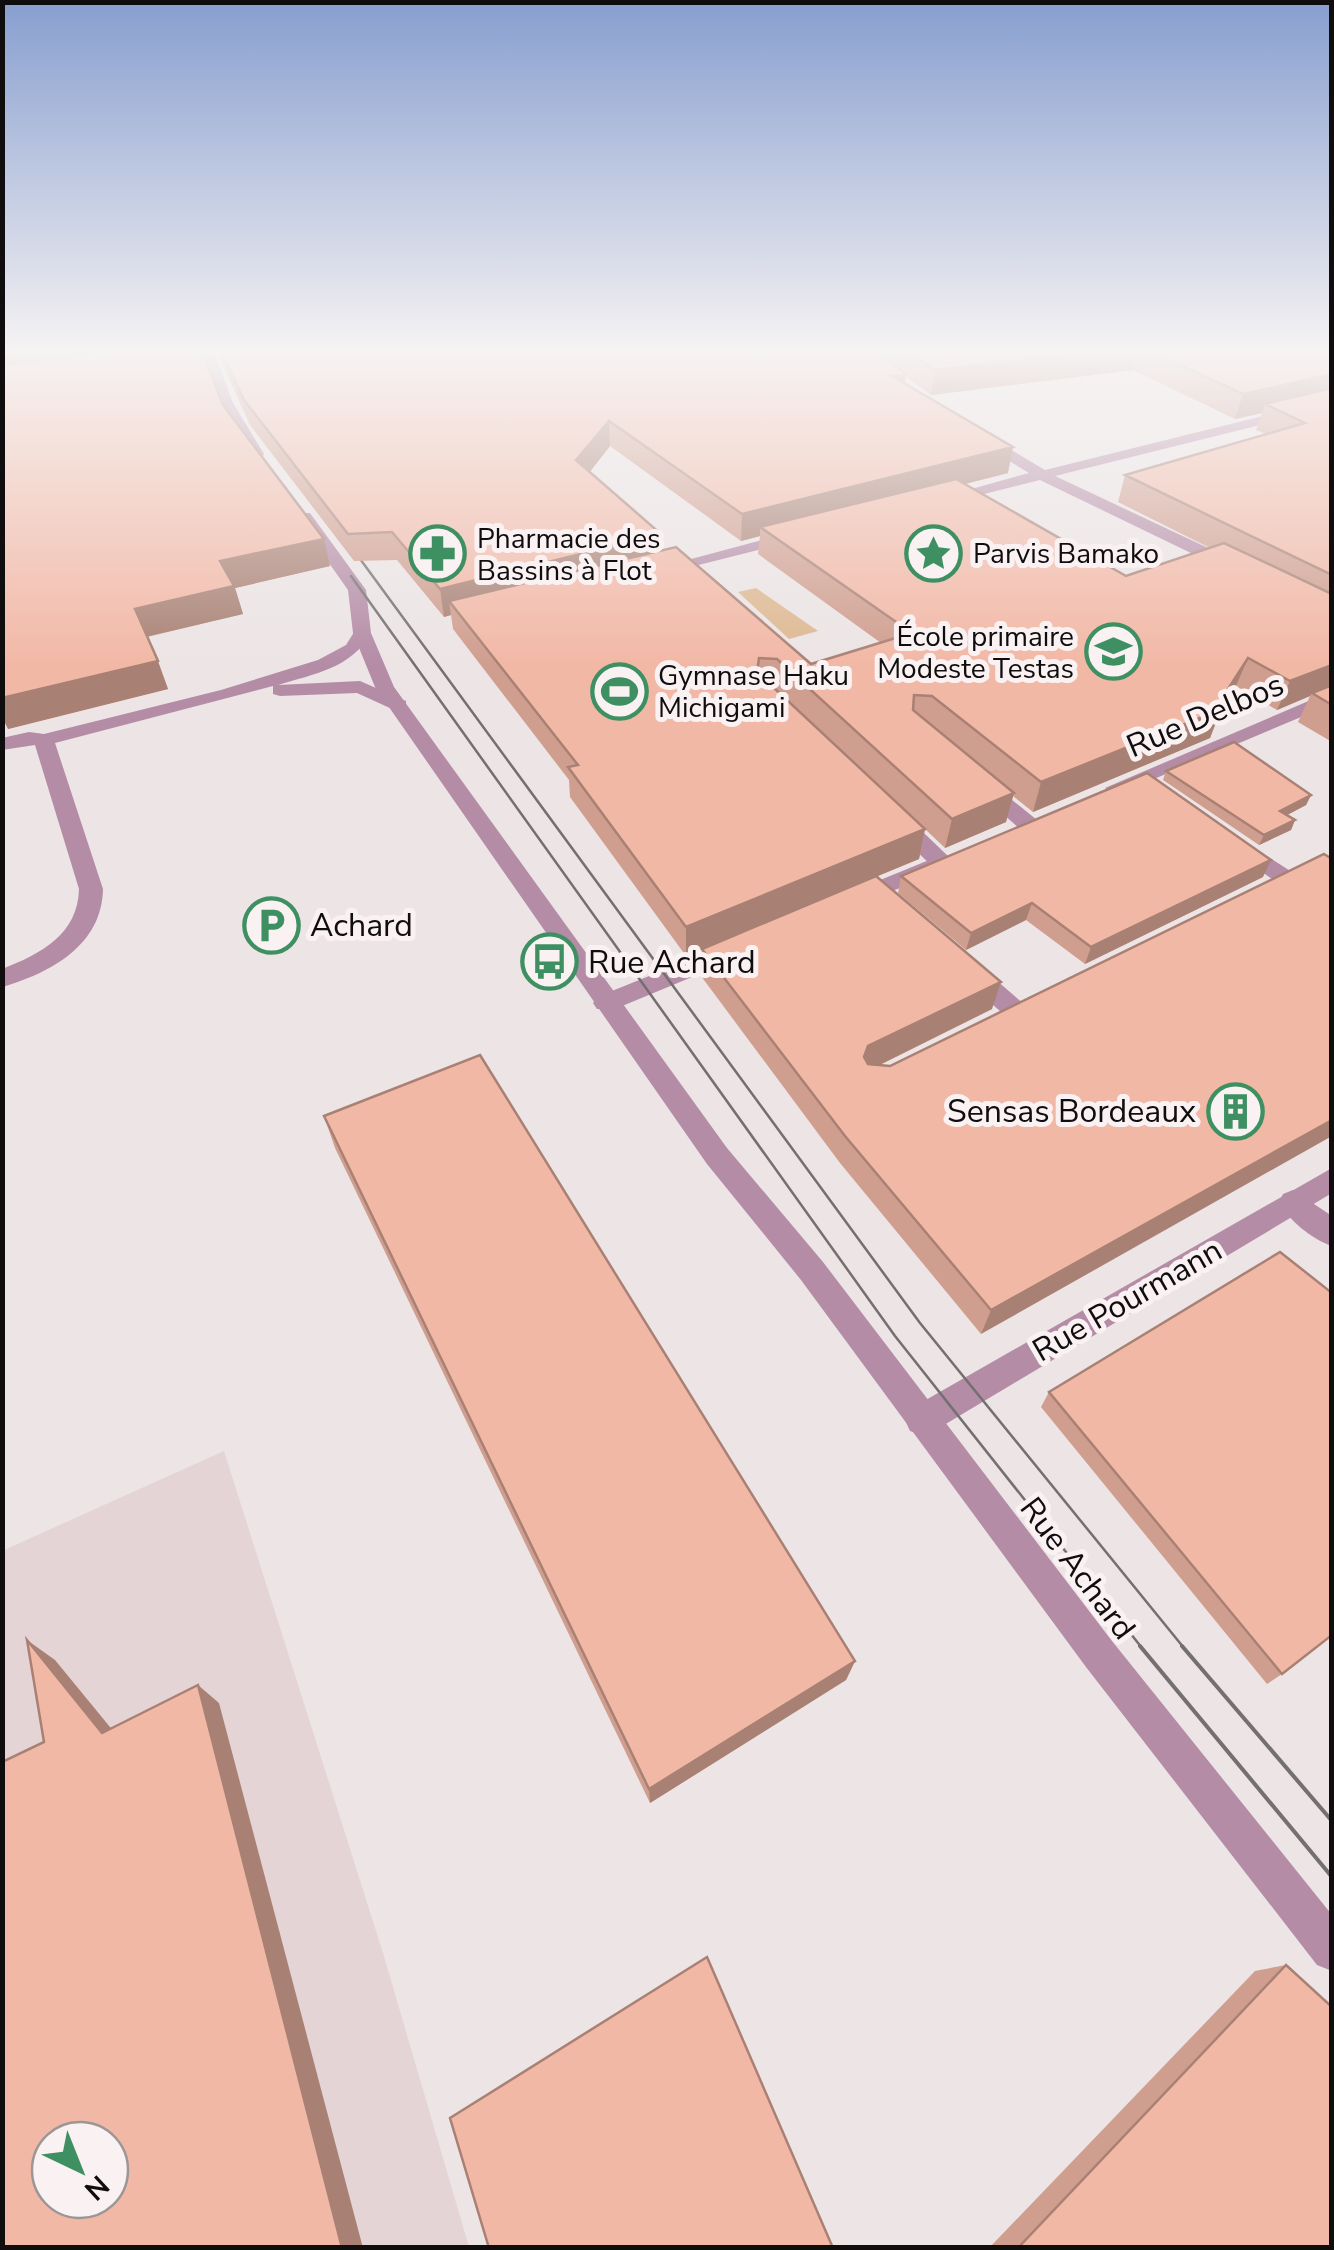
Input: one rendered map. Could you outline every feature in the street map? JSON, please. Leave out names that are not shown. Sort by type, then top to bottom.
[{"type":"street","points":[[258,454],[266,466]]},
{"type":"street","points":[[1008,454],[1042,475],[1246,574]]},
{"type":"street","points":[[926,504],[1127,454]]},
{"type":"street","name":"Rue Achard","points":[[296,506],[351,576],[361,600],[362,633],[377,672],[606,1003],[717,1156],[812,1272],[1202,1788],[1332,1950]]},
{"type":"street","points":[[646,574],[810,532]]},
{"type":"street","points":[[2,744],[29,738],[44,740],[228,694],[337,660],[353,650],[362,633]]},
{"type":"street","points":[[228,694],[349,686],[370,690],[399,704]]},
{"type":"street","name":"Rue Delbos","points":[[1094,797],[1150,782],[1332,697]]},
{"type":"street","points":[[2,978],[62,948],[91,911],[91,889],[44,740]]},
{"type":"street","points":[[973,778],[1029,825]]},
{"type":"street","points":[[840,904],[950,858],[873,797]]},
{"type":"street","points":[[1222,833],[1287,879]]},
{"type":"street","points":[[1253,895],[1316,864]]},
{"type":"street","points":[[875,890],[903,914]]},
{"type":"street","points":[[606,1003],[752,942]]},
{"type":"street","points":[[946,951],[1017,1012]]},
{"type":"street","name":"Rue Pourmann","points":[[922,1420],[1332,1180]]},
{"type":"street","points":[[1293,1202],[1332,1234]]},
{"type":"shaded area","points":[[756,588],[818,631],[789,639],[738,592]]},
{"type":"shaded area","points":[[224,1451],[383,1953],[469,2247],[3,2247],[2,1551]]},
{"type":"building","points":[[2,454],[260,454],[324,539],[220,561],[234,586],[135,609],[158,661],[2,698]]},
{"type":"building","points":[[286,454],[581,454],[576,460],[661,534],[440,589],[392,532],[348,534]]},
{"type":"building","points":[[656,454],[985,454],[742,514]]},
{"type":"building","points":[[1198,454],[1332,454],[1332,575],[1125,475]]},
{"type":"building","points":[[956,479],[1126,576],[1224,543],[1332,594],[1332,665],[1290,681],[1248,658],[1217,706],[1222,709],[1041,782],[932,696],[914,695],[913,710],[1014,793],[952,819],[777,659],[759,658],[757,672],[925,829],[686,927],[568,767],[578,765],[449,601],[676,547],[811,664],[912,633],[760,527]]},
{"type":"building","points":[[1332,685],[1332,705],[1312,693]]},
{"type":"building","points":[[1234,742],[1311,795],[1280,811],[1295,820],[1264,835],[1166,771]]},
{"type":"building","points":[[1147,773],[1271,860],[1091,947],[1032,903],[971,933],[901,876]]},
{"type":"building","points":[[1324,854],[1332,859],[1332,1120],[991,1310],[845,1136],[702,949],[876,876],[1001,982],[868,1046],[864,1057],[868,1064],[890,1066]]},
{"type":"building","points":[[480,1055],[855,1661],[649,1789],[324,1116]]},
{"type":"building","points":[[1280,1252],[1332,1293],[1332,1635],[1282,1674],[1049,1392]]},
{"type":"building","points":[[27,1640],[102,1733],[198,1685],[342,2248],[2,2248],[2,1762],[44,1742]]},
{"type":"building","points":[[707,1957],[833,2248],[489,2248],[450,2118]]},
{"type":"building","points":[[1286,1965],[1332,2007],[1332,2248],[1018,2248]]},
{"type":"tram line","points":[[344,537],[920,1323],[1184,1648]]},
{"type":"tram line","points":[[351,576],[895,1336],[1142,1648]]},
{"type":"tram line","points":[[1140,1646],[1332,1877]]},
{"type":"tram line","points":[[1182,1646],[1332,1821]]},
{"type":"place","name":"Parvis Bamako","points":[[934,553]]},
{"type":"place","name":"Pharmacie des Bassins à Flot","points":[[438,554]]},
{"type":"place","name":"École primaire Modeste Testas","points":[[1113,652]]},
{"type":"place","name":"Gymnase Haku Michigami","points":[[619,691]]},
{"type":"place","name":"Achard","points":[[271,925]]},
{"type":"place","name":"Rue Achard","points":[[549,962]]},
{"type":"place","name":"Sensas Bordeaux","points":[[1235,1111]]}]
